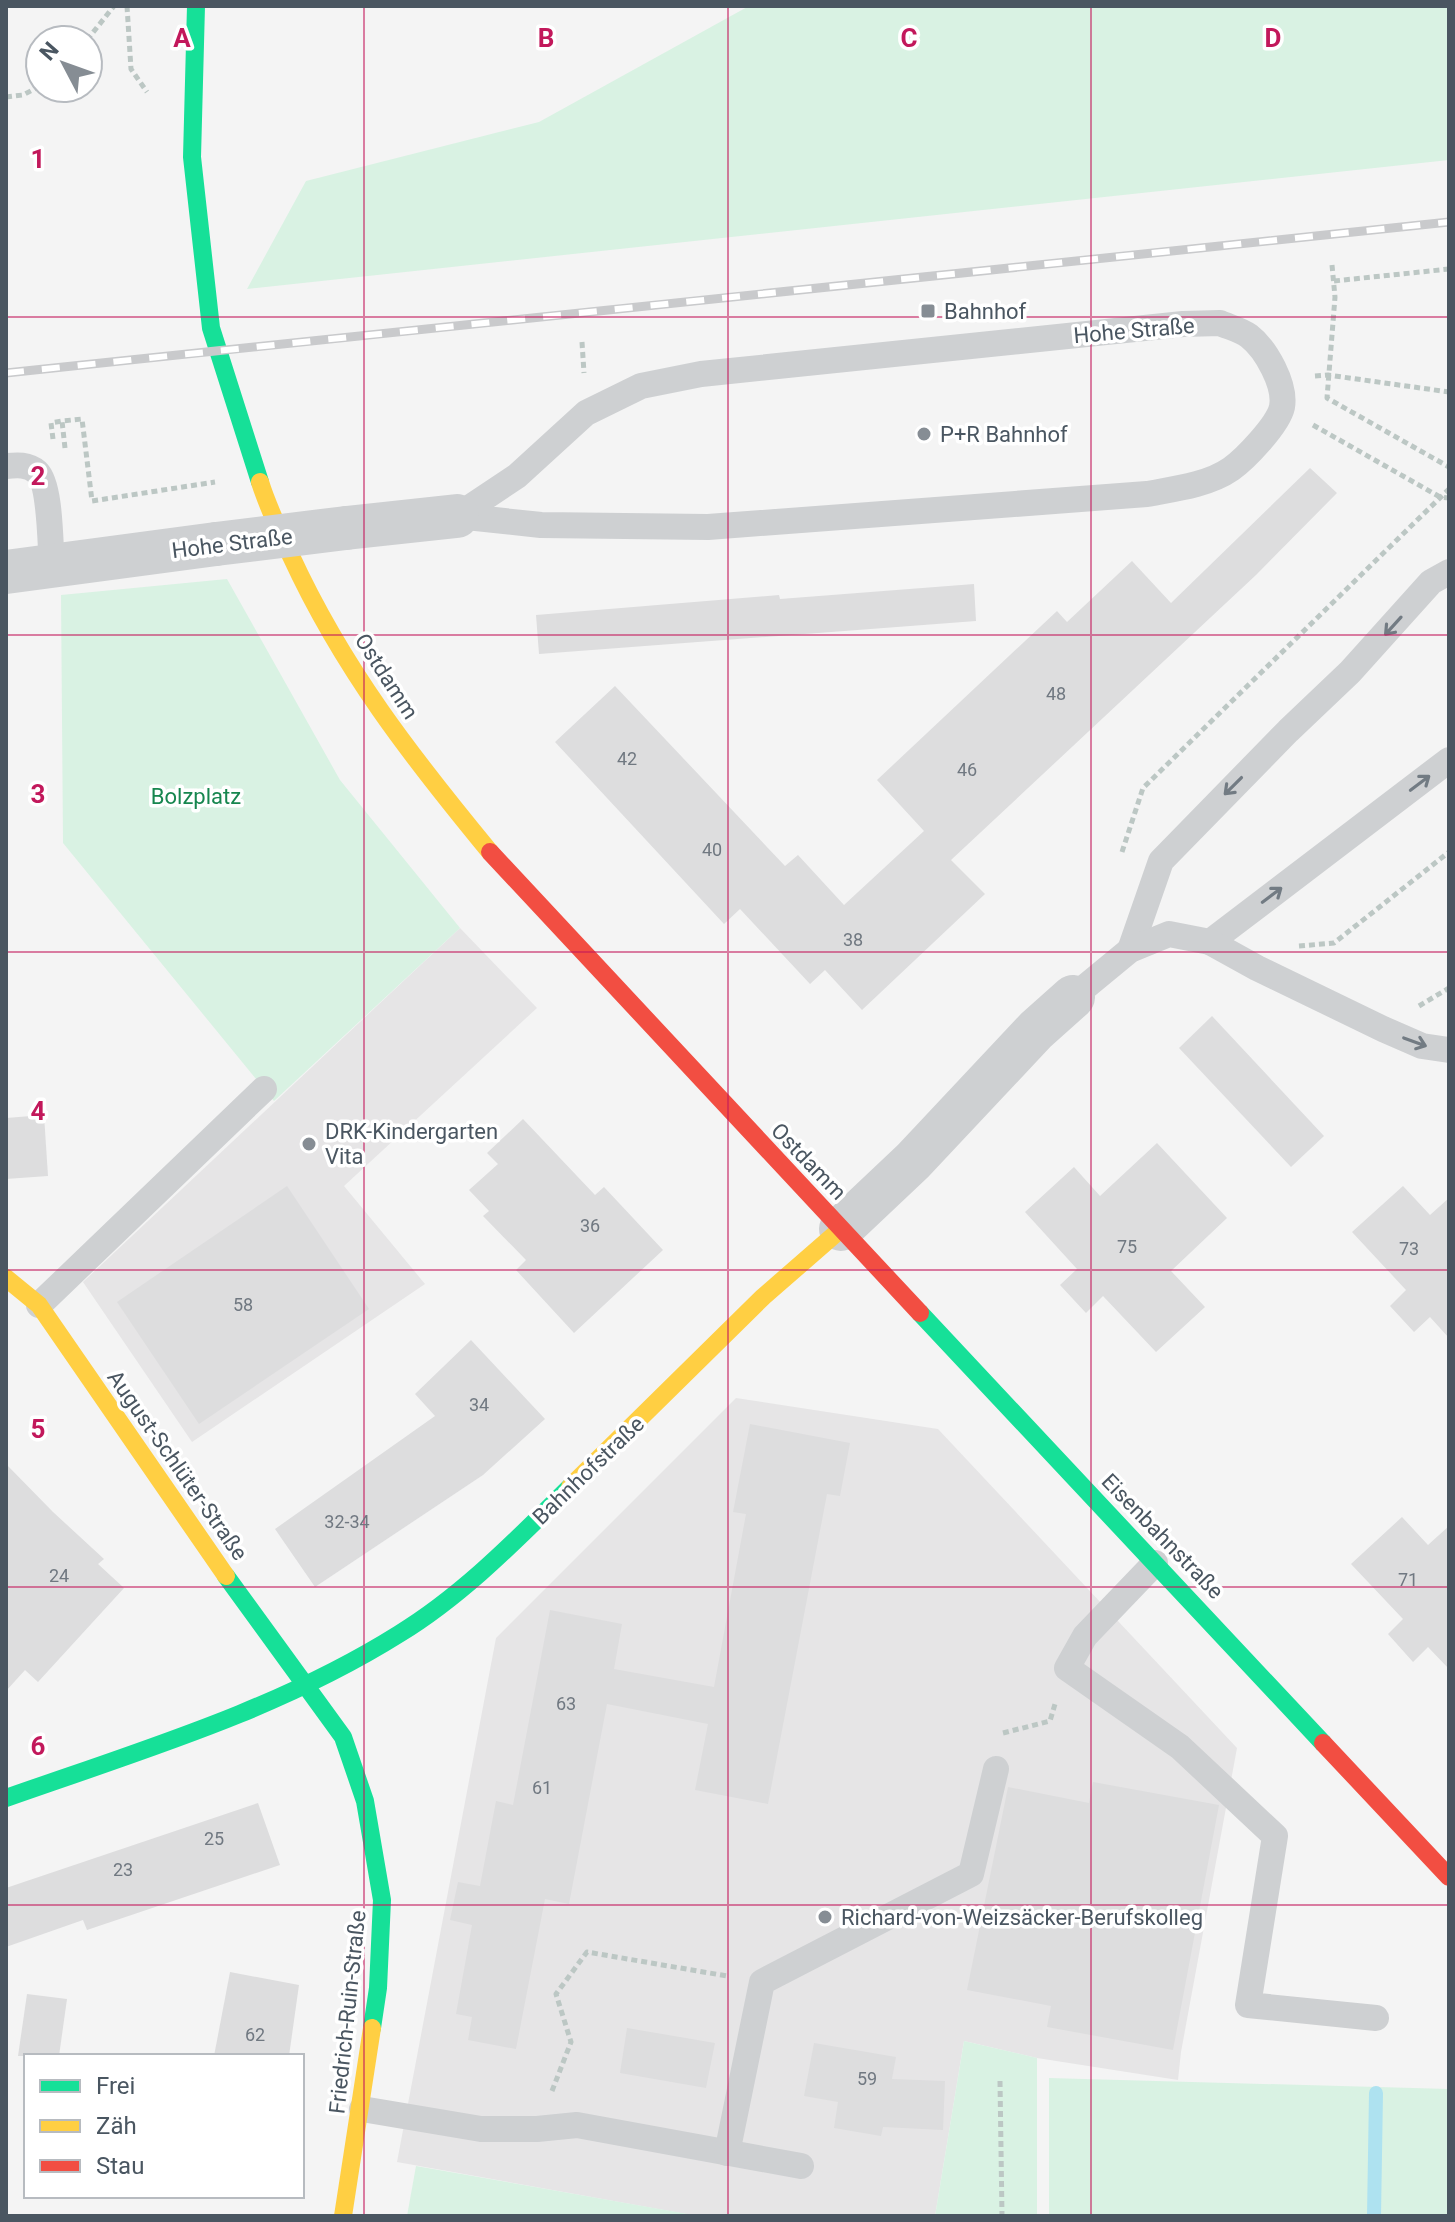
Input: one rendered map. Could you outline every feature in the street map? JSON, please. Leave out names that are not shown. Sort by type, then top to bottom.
[{"type":"street","name":"Ostdamm","points":[[196,6],[192,157],[211,328],[267,504],[304,584],[352,671],[414,760],[505,870],[841,1229]]},
{"type":"street","name":"Hohe Straße","points":[[6,572],[457,516]]},
{"type":"street","name":"Bahnhofstraße","points":[[6,1798],[216,1724],[304,1685],[400,1634],[488,1568],[763,1297],[913,1161],[1036,1030],[1073,997]]},
{"type":"street","name":"Eisenbahnstraße","points":[[841,1229],[1449,1877]]},
{"type":"street","name":"August-Schlüter-Straße","points":[[6,1278],[39,1305],[304,1685]]},
{"type":"street","name":"Friedrich-Ruin-Straße","points":[[304,1685],[343,1737],[365,1801],[382,1900],[378,1988],[362,2109],[343,2216]]},
{"type":"lane","name":"Hohe Straße","points":[[1220,323],[1248,335],[1264,351],[1278,379],[1282,407],[1262,441],[1229,470],[1182,488],[1147,494],[708,527],[541,525],[457,516],[517,476],[586,413],[641,386],[701,374],[1183,324],[1220,323]]},
{"type":"lane","points":[[6,466],[21,464],[37,472],[45,485],[52,567]]},
{"type":"lane","points":[[1130,950],[1161,861],[1350,672],[1431,582],[1449,572]]},
{"type":"lane","points":[[1210,942],[1449,760]]},
{"type":"lane","points":[[1073,997],[1130,950],[1169,934],[1210,942],[1383,1029],[1422,1046],[1449,1050]]},
{"type":"lane","points":[[39,1305],[264,1089]]},
{"type":"lane","points":[[1155,1563],[1085,1636],[1067,1668],[1180,1747],[1275,1836],[1248,2005],[1376,2018]]},
{"type":"lane","points":[[727,2153],[762,1982],[971,1874],[996,1769]]},
{"type":"lane","points":[[362,2109],[481,2129],[577,2125],[801,2166]]},
{"type":"path","points":[[100,24],[114,6]]},
{"type":"path","points":[[1332,265],[1335,297],[1327,398],[1449,467]]},
{"type":"path","points":[[1334,281],[1449,269]]},
{"type":"path","points":[[1278,379],[1328,375],[1449,392]]},
{"type":"path","points":[[1282,407],[1440,497],[1449,498]]},
{"type":"path","points":[[82,419],[92,501],[258,475]]},
{"type":"path","points":[[53,444],[51,423],[62,421]]},
{"type":"path","points":[[1118,863],[1143,788],[1449,489]]},
{"type":"path","points":[[1297,946],[1334,943],[1449,852]]},
{"type":"path","points":[[996,1769],[1003,1732],[1050,1721],[1067,1668]]},
{"type":"path","points":[[537,2129],[571,2042],[556,1994],[587,1952],[762,1982]]},
{"type":"path","points":[[1000,2081],[1002,2216]]},
{"type":"shaded area","name":"DRK-Kindergarten Vita","points":[[460,928],[537,1008],[344,1186],[425,1284],[192,1442],[83,1282]]},
{"type":"shaded area","name":"Richard-von-Weizsäcker-Berufskolleg","points":[[736,1398],[938,1429],[1237,1748],[1178,2080],[1037,2058],[964,2041],[935,2216],[697,2216],[397,2162],[496,1638]]},
{"type":"green space","points":[[749,6],[1449,6],[1449,160],[247,289],[306,181],[539,122]]},
{"type":"green space","name":"Bolzplatz","points":[[227,579],[340,780],[460,928],[274,1101],[63,843],[61,595]]},
{"type":"green space","points":[[964,2041],[1037,2058],[1037,2216],[935,2216]]},
{"type":"green space","points":[[1049,2078],[1449,2089],[1449,2216],[1049,2216]]},
{"type":"green space","points":[[416,2166],[699,2216],[407,2216]]},
{"type":"building","points":[[1310,468],[1337,493],[1256,575],[951,860],[985,894],[862,1010],[825,970],[810,984],[740,909],[724,924],[555,742],[615,686],[785,866],[798,855],[844,905],[924,831],[877,780],[1057,611],[1067,622],[1132,561],[1171,603]]},
{"type":"building","points":[[974,584],[976,621],[539,654],[536,615],[779,595],[780,599]]},
{"type":"building","points":[[1212,1016],[1324,1136],[1291,1167],[1179,1048]]},
{"type":"building","points":[[44,1115],[48,1176],[6,1179],[6,1118]]},
{"type":"building","points":[[523,1119],[595,1195],[604,1187],[663,1250],[574,1333],[516,1270],[526,1260],[483,1216],[489,1211],[469,1190],[498,1164],[487,1153]]},
{"type":"building","points":[[1157,1143],[1227,1218],[1171,1271],[1205,1307],[1156,1352],[1103,1296],[1086,1313],[1060,1285],[1077,1269],[1025,1212],[1074,1167],[1100,1196]]},
{"type":"building","points":[[287,1186],[369,1309],[199,1424],[117,1302]]},
{"type":"building","points":[[1403,1186],[1430,1215],[1449,1198],[1449,1338],[1430,1317],[1414,1332],[1390,1306],[1406,1290],[1352,1232]]},
{"type":"building","points":[[471,1340],[545,1419],[483,1475],[315,1587],[275,1529],[435,1416],[415,1394]]},
{"type":"building","points":[[750,1424],[850,1443],[840,1496],[827,1494],[768,1804],[695,1790],[708,1724],[607,1704],[569,1904],[545,1899],[516,2049],[468,2040],[472,2017],[456,2014],[472,1925],[450,1920],[458,1882],[480,1886],[496,1801],[513,1805],[550,1610],[622,1624],[614,1669],[714,1687],[746,1514],[733,1512]]},
{"type":"building","points":[[6,1464],[104,1559],[98,1564],[124,1588],[38,1682],[25,1670],[6,1691]]},
{"type":"building","points":[[1402,1517],[1428,1545],[1449,1526],[1449,1669],[1428,1647],[1413,1662],[1388,1634],[1403,1619],[1351,1564]]},
{"type":"building","points":[[1093,1782],[1219,1805],[1173,2050],[1047,2027],[1051,2006],[967,1990],[1008,1787],[1089,1803]]},
{"type":"building","points":[[258,1803],[280,1865],[87,1930],[83,1920],[6,1947],[6,1888]]},
{"type":"building","points":[[230,1972],[299,1985],[289,2054],[214,2054]]},
{"type":"building","points":[[27,1994],[67,1999],[59,2054],[18,2056]]},
{"type":"building","points":[[627,2028],[715,2043],[706,2088],[620,2073]]},
{"type":"building","points":[[814,2043],[896,2057],[892,2079],[945,2081],[943,2130],[883,2127],[881,2136],[834,2128],[838,2102],[804,2096]]},
{"type":"waterway","points":[[1374,2216],[1376,2093]]},
{"type":"railway","points":[[6,373],[1449,222]]},
{"type":"traffic: fast","points":[[196,6],[192,157],[211,328],[260,482]]},
{"type":"traffic: fast","points":[[920,1313],[1323,1743]]},
{"type":"traffic: fast","points":[[6,1798],[207,1727],[353,1661],[423,1619],[445,1602],[488,1566],[570,1487]]},
{"type":"traffic: fast","points":[[226,1576],[343,1737],[365,1801],[382,1900],[378,1988],[372,2028]]},
{"type":"traffic: slow","points":[[260,482],[274,520],[311,597],[356,674],[406,746],[490,852]]},
{"type":"traffic: slow","points":[[570,1487],[763,1297],[841,1229]]},
{"type":"traffic: slow","points":[[6,1278],[39,1305],[226,1576]]},
{"type":"traffic: slow","points":[[343,2216],[372,2028]]},
{"type":"traffic: jam","points":[[490,852],[920,1313]]},
{"type":"traffic: jam","points":[[1323,1743],[1449,1877]]},
{"type":"place","name":"Bahnhof","points":[[928,311]]},
{"type":"place","name":"P+R Bahnhof","points":[[924,434]]},
{"type":"place","name":"DRK-Kindergarten Vita","points":[[309,1144]]},
{"type":"place","name":"Richard-von-Weizsäcker-Berufskolleg","points":[[825,1917]]}]
